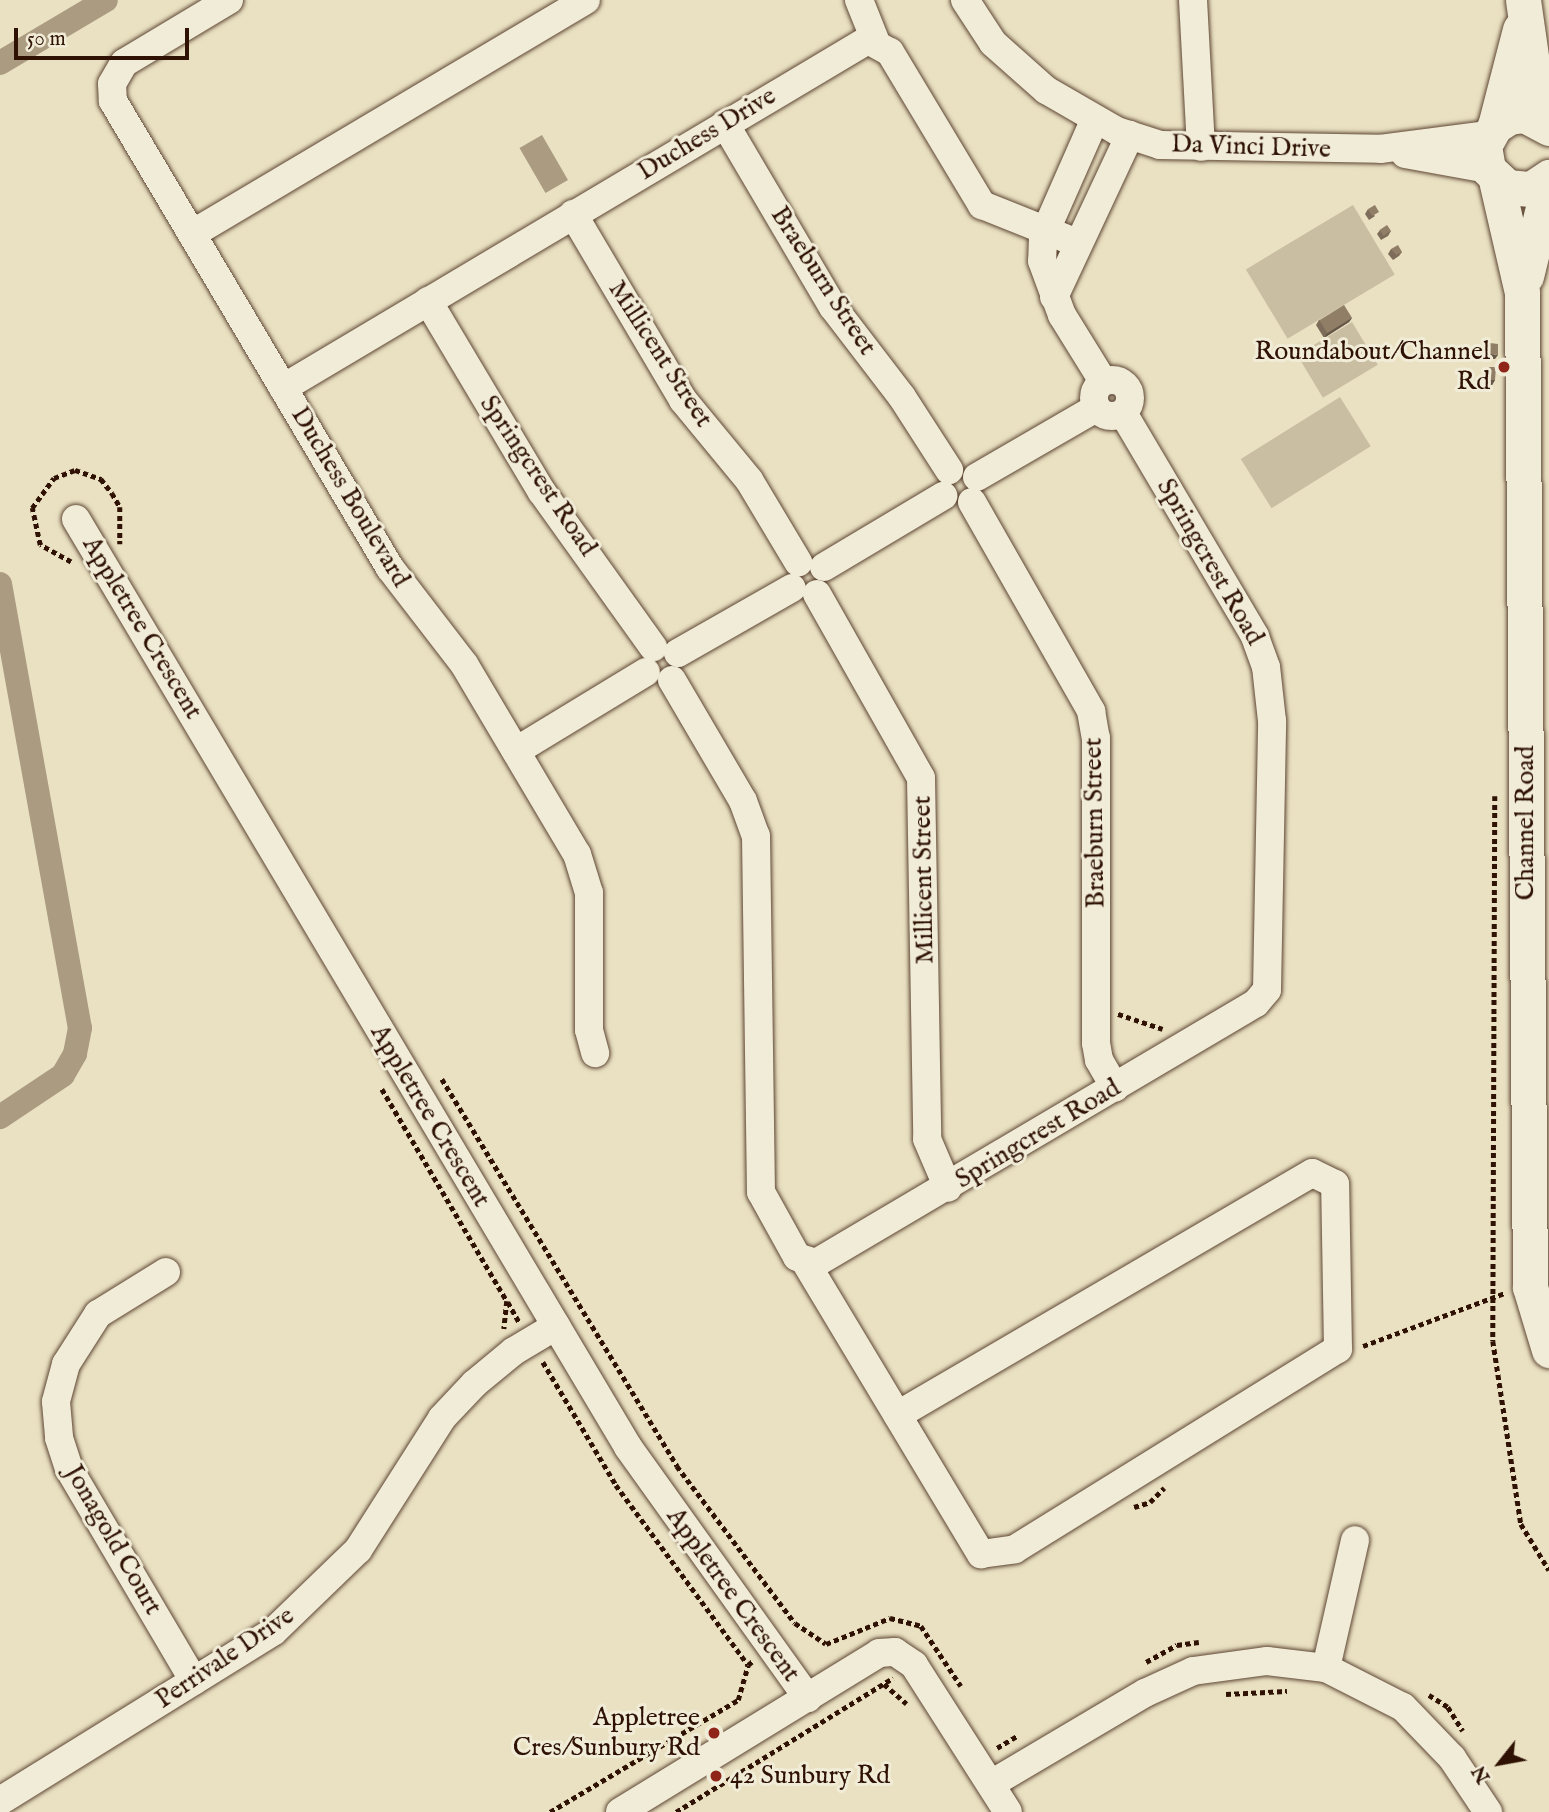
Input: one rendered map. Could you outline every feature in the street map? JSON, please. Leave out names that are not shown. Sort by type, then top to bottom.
[{"type":"street","name":"Duchess Boulevard","points":[[229,0],[124,63],[112,84],[116,107],[390,568],[464,664],[584,870],[589,893],[589,1030],[595,1053]]},
{"type":"street","points":[[192,234],[586,0]]},
{"type":"street","points":[[859,0],[875,40],[890,52],[982,205],[1077,243]]},
{"type":"street","name":"Da Vinci Drive","points":[[965,0],[993,43],[1046,90],[1095,119],[1160,145],[1380,149],[1492,130]]},
{"type":"street","points":[[1193,0],[1202,147]]},
{"type":"street","points":[[1523,8],[1545,124]]},
{"type":"street","points":[[1492,130],[1523,8]]},
{"type":"street","name":"Duchess Drive","points":[[284,388],[862,42],[875,40]]},
{"type":"street","points":[[1492,130],[1525,115],[1545,124]]},
{"type":"street","name":"Springcrest Road","points":[[428,301],[542,492],[662,663],[743,801],[756,836],[761,1192],[785,1241],[806,1263],[831,1258],[1256,1003],[1267,990],[1270,686],[1255,636],[1107,400],[1054,297],[1042,261],[1046,230],[1095,119]]},
{"type":"street","name":"Braeburn Street","points":[[725,124],[833,307],[902,397],[946,483]]},
{"type":"street","name":"Channel Road","points":[[1492,130],[1485,146],[1522,293],[1530,1287],[1549,1350]]},
{"type":"street","points":[[1054,297],[1077,243],[1130,135]]},
{"type":"street","name":"Da Vinci Drive","points":[[1380,149],[1492,175]]},
{"type":"street","points":[[1492,175],[1519,190],[1531,189],[1549,177]]},
{"type":"street","name":"Channel Road","points":[[1522,293],[1549,184]]},
{"type":"street","name":"Millicent Street","points":[[573,214],[683,400],[749,480],[808,578],[921,778],[925,815],[927,1139],[948,1188]]},
{"type":"street","points":[[516,751],[808,578],[946,483],[960,506],[974,490],[1107,400]]},
{"type":"street","name":"Braeburn Street","points":[[974,490],[1091,710],[1097,738],[1096,1043],[1099,1060],[1115,1088]]},
{"type":"street","name":"Appletree Crescent","points":[[76,519],[628,1447],[808,1698]]},
{"type":"street","points":[[806,1263],[981,1554],[1015,1549],[1338,1349],[1335,1184],[1312,1173],[898,1415]]},
{"type":"street","name":"Jonagold Court","points":[[166,1272],[98,1314],[66,1364],[56,1402],[59,1438],[69,1469],[194,1681]]},
{"type":"street","name":"Perrivale Drive","points":[[0,1801],[274,1631],[310,1600],[359,1550],[450,1410],[514,1351],[556,1326]]},
{"type":"street","points":[[1326,1668],[1355,1540]]},
{"type":"street","points":[[620,1812],[879,1653],[895,1652],[912,1664],[1007,1812]]},
{"type":"street","points":[[991,1784],[1145,1693],[1193,1671],[1267,1661],[1326,1668],[1403,1707],[1428,1729],[1488,1812]]},
{"type":"path","points":[[78,572],[71,561],[40,545],[32,508],[54,478],[75,470],[101,479],[112,493],[120,507],[120,543],[127,555]]},
{"type":"path","points":[[1107,1011],[1180,1031],[1192,1042]]},
{"type":"path","points":[[438,1074],[677,1466],[794,1623],[826,1644],[890,1618],[921,1626],[938,1650],[676,1812]]},
{"type":"path","points":[[380,1085],[508,1301],[503,1336]]},
{"type":"path","points":[[1338,1349],[1347,1352],[1530,1287]]},
{"type":"path","points":[[1141,1665],[1177,1644],[1203,1642]]},
{"type":"path","points":[[550,1812],[738,1700],[748,1665]]},
{"type":"path","points":[[1216,1695],[1292,1690]]},
{"type":"path","points":[[1425,1692],[1448,1707],[1470,1742]]},
{"type":"path","points":[[997,1748],[1021,1734]]},
{"type":"shaded area","points":[[542,135],[568,180],[545,193],[519,148]]},
{"type":"shaded area","points":[[1353,205],[1395,274],[1288,339],[1246,269]]},
{"type":"shaded area","points":[[1352,322],[1378,365],[1323,398],[1297,355]]},
{"type":"shaded area","points":[[1340,397],[1371,446],[1272,508],[1241,459]]},
{"type":"building","points":[[1375,205],[1379,212],[1372,216],[1368,209]]},
{"type":"building","points":[[1387,225],[1391,231],[1383,236],[1380,230]]},
{"type":"building","points":[[1398,245],[1402,252],[1396,255],[1391,249]]},
{"type":"building","points":[[1344,305],[1352,318],[1327,333],[1319,320]]},
{"type":"building","points":[[1490,343],[1498,344],[1498,355],[1490,354]]},
{"type":"building","points":[[1489,367],[1496,367],[1495,380],[1489,380]]},
{"type":"waterway","points":[[0,63],[106,0]]},
{"type":"waterway","points":[[0,584],[80,1028],[75,1054],[63,1075],[0,1117]]},
{"type":"place","name":"Roundabout/Channel Rd","points":[[1504,367]]},
{"type":"place","name":"Appletree Cres/Sunbury Rd","points":[[714,1733]]},
{"type":"place","name":"42 Sunbury Rd","points":[[716,1776]]}]
